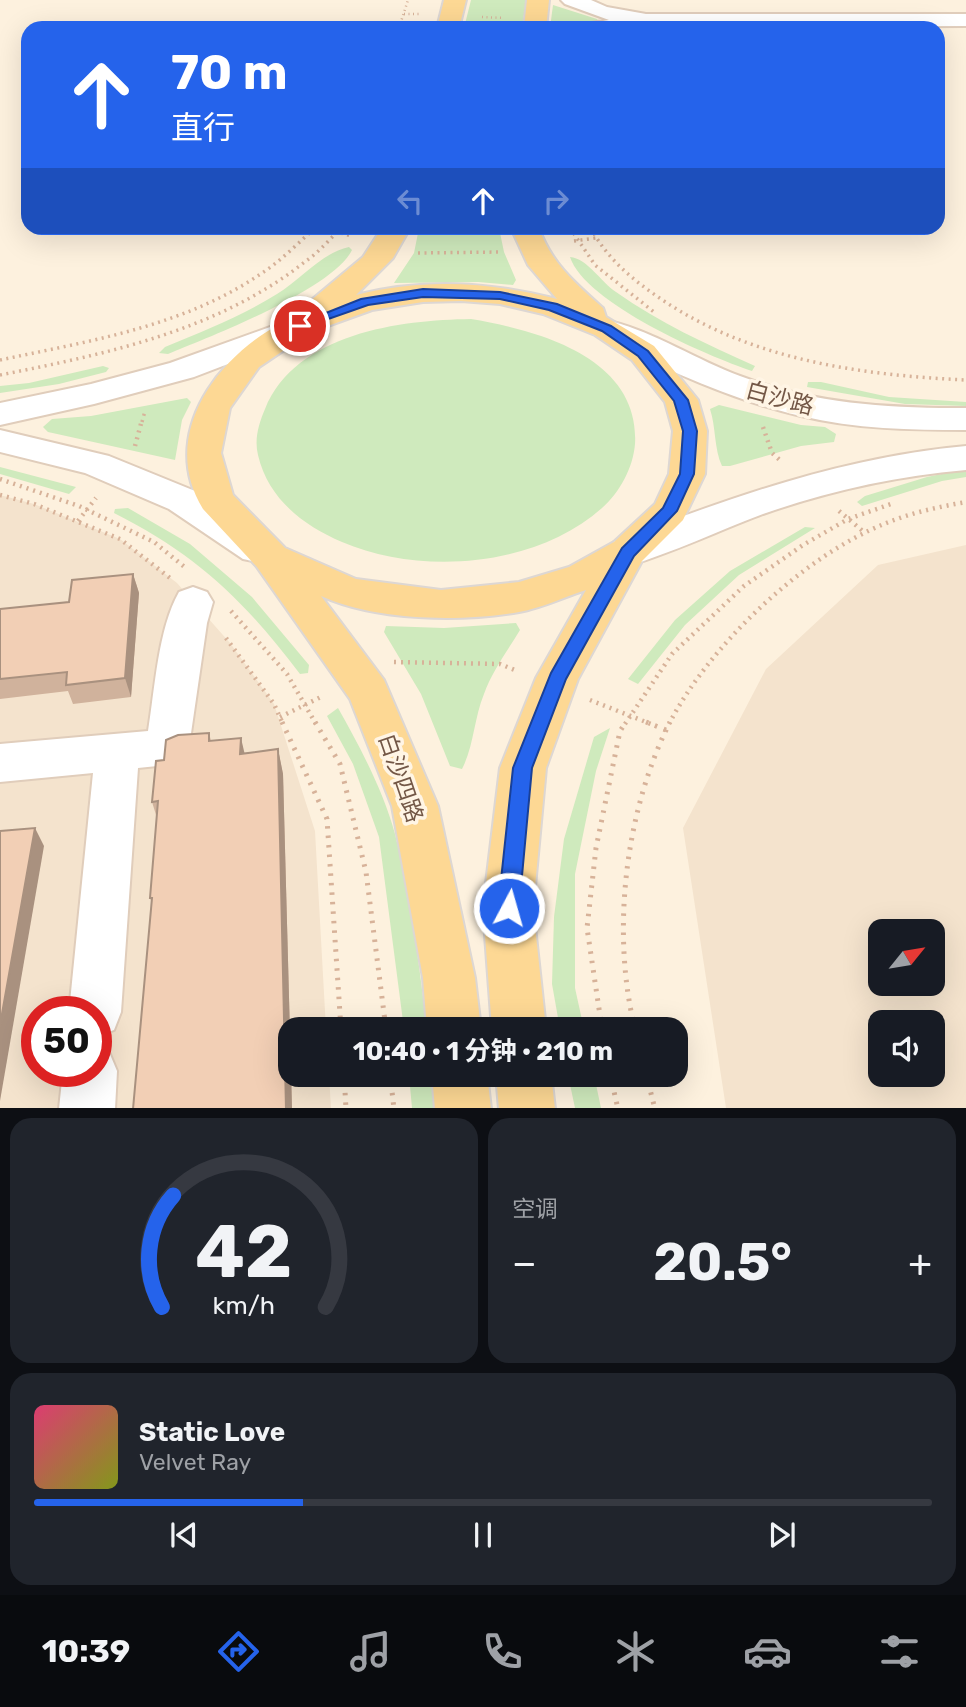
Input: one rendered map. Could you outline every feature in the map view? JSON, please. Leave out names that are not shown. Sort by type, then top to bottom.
[{"type":"main road","points":[[450,21],[455,0]]},
{"type":"main road","points":[[536,21],[538,0]]},
{"type":"main road","points":[[300,326],[366,271],[392,237]]},
{"type":"main road","points":[[271,558],[351,593],[441,605],[520,597],[583,577],[628,552],[670,511],[687,474],[690,431],[681,400],[643,353],[606,328],[548,275],[528,237]]},
{"type":"main road","points":[[300,326],[366,302],[423,293],[461,292],[500,295],[553,307],[606,328]]},
{"type":"main road","name":"白沙四路","points":[[300,326],[248,360],[213,407],[203,453],[216,500],[271,558],[369,692],[415,806],[449,978],[453,1017]]},
{"type":"main road","points":[[518,1017],[509,908],[523,768],[554,685],[628,552]]},
{"type":"main road","points":[[461,1087],[463,1108]]},
{"type":"main road","points":[[525,1087],[527,1108]]},
{"type":"street","points":[[572,0],[602,12],[646,20]]},
{"type":"street","points":[[640,21],[966,20]]},
{"type":"street","points":[[0,414],[182,370],[300,326]]},
{"type":"street","name":"白沙路","points":[[606,328],[719,381],[801,406],[895,419],[966,419]]},
{"type":"street","points":[[0,441],[96,464],[182,500],[271,558]]},
{"type":"street","points":[[628,552],[734,511],[860,472],[933,460],[966,458]]},
{"type":"street","points":[[0,763],[167,747],[187,624],[204,594]]},
{"type":"street","points":[[97,996],[117,752]]},
{"type":"street","points":[[87,1108],[89,1087]]},
{"type":"path","points":[[401,21],[408,0]]},
{"type":"path","points":[[0,360],[127,333],[205,306],[263,272],[307,235]]},
{"type":"path","points":[[0,375],[74,361],[159,338],[222,311],[288,276],[333,235]]},
{"type":"path","points":[[573,235],[604,275],[658,315]]},
{"type":"path","points":[[594,235],[621,270],[668,305],[729,337],[800,358],[910,379],[966,380]]},
{"type":"path","points":[[392,237],[414,253],[504,251],[528,237],[575,241],[596,238]]},
{"type":"path","points":[[78,521],[134,449],[148,403],[127,333]]},
{"type":"path","points":[[800,358],[759,414],[772,453],[865,533]]},
{"type":"path","points":[[0,479],[87,510],[154,541],[204,594],[287,674],[340,764],[366,872],[384,1017]]},
{"type":"path","points":[[0,495],[34,504],[120,539],[177,583],[204,594],[230,643],[274,704],[327,819],[340,1017]]},
{"type":"path","points":[[600,1017],[587,928],[598,835],[620,731],[672,654],[744,586],[803,545],[848,519],[900,501]]},
{"type":"path","points":[[632,1017],[624,903],[639,804],[666,730],[697,678],[754,613],[819,562],[876,527],[966,502]]},
{"type":"path","points":[[280,717],[399,660],[500,664],[666,730]]},
{"type":"path","points":[[345,1087],[346,1108]]},
{"type":"path","points":[[392,1087],[394,1108]]},
{"type":"path","points":[[613,1087],[618,1108]]},
{"type":"path","points":[[649,1087],[655,1108]]},
{"type":"shaded area","points":[[0,495],[34,504],[120,539],[177,583],[230,643],[274,704],[315,831],[325,1017],[278,1017],[278,1087],[330,1087],[331,1108],[0,1108]]},
{"type":"shaded area","points":[[966,545],[966,1108],[726,1108],[683,828],[766,669],[878,565]]},
{"type":"green space","points":[[471,0],[526,0],[523,21],[466,21]]},
{"type":"green space","points":[[553,5],[598,21],[551,21]]},
{"type":"green space","points":[[418,235],[500,235],[504,252],[516,280],[513,285],[478,282],[394,283],[414,253]]},
{"type":"green space","points":[[349,247],[352,250],[340,265],[297,296],[212,336],[168,354],[159,353],[165,347],[264,302],[330,254]]},
{"type":"green space","points":[[570,257],[582,261],[610,288],[649,314],[755,366],[752,371],[679,340],[622,309],[598,292],[580,274]]},
{"type":"green space","points":[[471,319],[553,340],[580,353],[603,369],[621,389],[632,414],[635,444],[628,471],[609,502],[575,528],[545,543],[512,554],[442,562],[373,553],[342,542],[300,518],[278,497],[263,470],[258,455],[257,437],[265,409],[280,383],[300,363],[325,347],[383,328]]},
{"type":"green space","points":[[103,366],[109,368],[106,372],[59,384],[0,393],[0,386],[29,383]]},
{"type":"green space","points":[[808,382],[821,382],[889,397],[966,402],[966,406],[905,404],[807,387]]},
{"type":"green space","points":[[187,398],[191,402],[182,420],[175,460],[48,432],[43,427],[52,419],[91,416]]},
{"type":"green space","points":[[719,405],[801,425],[825,427],[836,434],[834,442],[801,446],[722,466],[710,409]]},
{"type":"green space","points":[[0,467],[76,487],[69,494],[0,474]]},
{"type":"green space","points":[[966,469],[966,477],[942,481],[862,506],[857,502],[865,496],[927,477]]},
{"type":"green space","points":[[128,508],[190,544],[252,597],[309,665],[308,673],[300,674],[239,602],[194,563],[170,545],[114,513],[115,509]]},
{"type":"green space","points":[[805,527],[815,528],[739,575],[685,625],[638,684],[628,679],[675,620],[730,571]]},
{"type":"green space","points":[[516,623],[520,630],[487,685],[462,769],[450,766],[421,694],[384,632],[386,626],[444,628]]},
{"type":"green space","points":[[338,708],[363,753],[390,818],[410,907],[426,1017],[402,1017],[379,837],[353,764],[327,716]]},
{"type":"green space","points":[[610,728],[596,771],[575,874],[575,988],[581,1017],[558,1017],[552,984],[554,917],[564,839],[594,737]]},
{"type":"green space","points":[[410,1087],[434,1087],[437,1108],[412,1108]]},
{"type":"green space","points":[[571,1087],[597,1087],[601,1108],[575,1108]]},
{"type":"building","points":[[133,574],[125,678],[66,685],[67,672],[0,679],[0,609],[69,602],[72,580]]},
{"type":"building","points":[[209,733],[209,741],[241,738],[240,754],[278,749],[284,1017],[278,1017],[278,1087],[286,1087],[286,1108],[133,1108],[158,801],[152,802],[156,761],[164,760],[166,740],[178,735]]},
{"type":"building","points":[[35,828],[0,1025],[0,831]]},
{"type":"route","points":[[300,326],[366,302],[423,293],[500,295],[553,307],[606,328],[643,353],[681,400],[690,431],[687,474],[670,511],[628,552],[557,678],[523,768],[509,908]]}]
